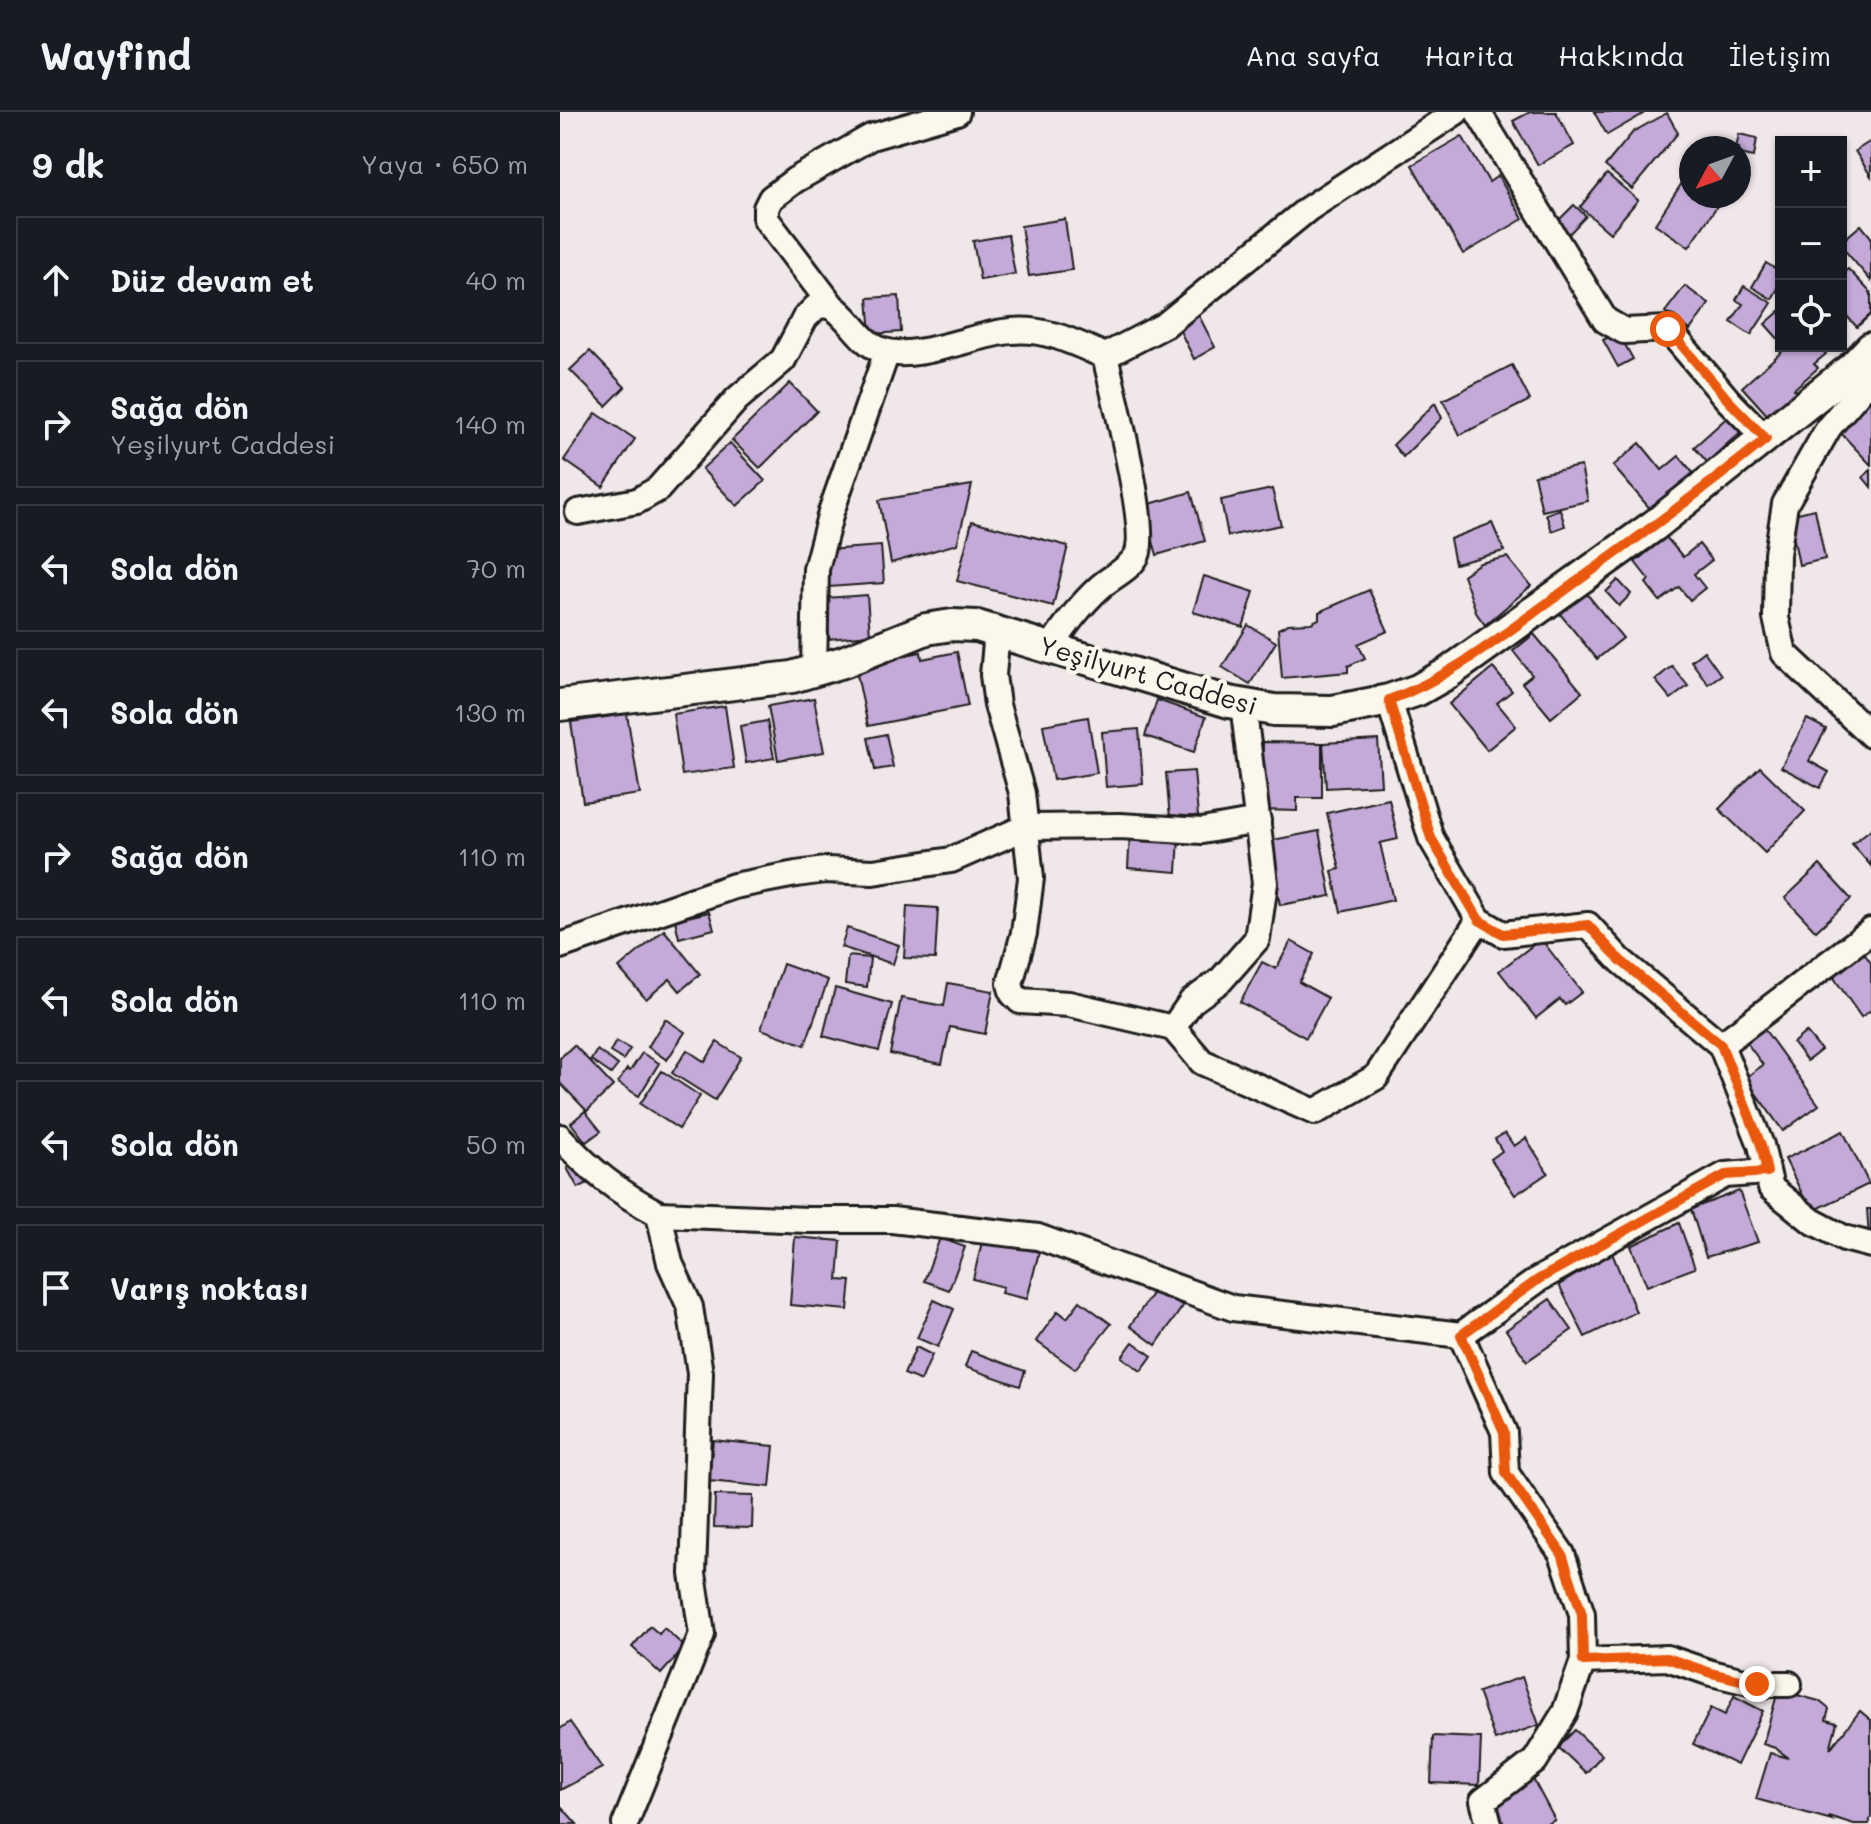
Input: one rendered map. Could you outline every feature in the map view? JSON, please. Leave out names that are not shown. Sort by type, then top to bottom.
[{"type":"main road","name":"Yeşilyurt Caddesi","points":[[560,705],[792,677],[843,662],[926,629],[952,625],[977,626],[1243,704],[1301,712],[1333,711],[1389,700],[1418,690],[1481,650],[1655,525],[1766,439],[1852,368],[1871,348]]},
{"type":"street","points":[[957,112],[871,137],[795,180],[771,198],[766,208],[766,219],[833,307],[870,345],[887,352],[912,352],[1012,330],[1051,333],[1105,356]]},
{"type":"street","points":[[1105,356],[1165,325],[1308,209],[1456,112]]},
{"type":"street","points":[[1478,112],[1605,320],[1624,331],[1668,329],[1728,400],[1766,439]]},
{"type":"street","points":[[578,512],[637,501],[658,489],[737,399],[783,360],[805,318],[816,307],[833,307]]},
{"type":"street","points":[[814,670],[816,569],[831,512],[887,352]]},
{"type":"street","points":[[1050,648],[1074,613],[1136,557],[1141,542],[1130,465],[1105,356]]},
{"type":"street","points":[[1871,378],[1829,427],[1785,504],[1777,554],[1776,618],[1784,653],[1871,735]]},
{"type":"street","points":[[997,632],[993,675],[997,705],[1022,793],[1031,878],[1024,933],[1010,984],[1013,994],[1020,1001],[1069,1004],[1173,1028],[1202,1062],[1315,1112],[1376,1077],[1479,920]]},
{"type":"street","points":[[1389,700],[1431,838],[1479,920],[1503,934],[1588,925],[1620,960],[1721,1045],[1761,1145],[1771,1188],[1812,1221],[1844,1238],[1871,1245]]},
{"type":"street","points":[[1173,1028],[1191,1002],[1221,980],[1257,939],[1265,883],[1243,704]]},
{"type":"street","points":[[560,946],[734,886],[826,870],[873,872],[951,860],[1026,827],[1120,826],[1202,831],[1258,821]]},
{"type":"street","points":[[1721,1045],[1871,931]]},
{"type":"street","points":[[560,1137],[586,1166],[622,1194],[659,1214],[892,1220],[1038,1237],[1233,1308],[1461,1335],[1539,1279],[1725,1175],[1767,1172]]},
{"type":"street","points":[[625,1824],[702,1634],[693,1574],[700,1373],[690,1307],[670,1263],[659,1214]]},
{"type":"street","points":[[1461,1335],[1504,1432],[1506,1473],[1562,1554],[1582,1614],[1583,1661],[1565,1712],[1535,1761],[1483,1801],[1489,1824]]},
{"type":"street","points":[[1583,1661],[1667,1658],[1757,1684],[1789,1684]]},
{"type":"building","points":[[1530,112],[1556,112],[1574,145],[1538,165],[1513,121]]},
{"type":"building","points":[[1594,112],[1642,112],[1643,114],[1607,135]]},
{"type":"building","points":[[1667,113],[1678,133],[1632,189],[1605,166],[1633,132]]},
{"type":"building","points":[[1462,136],[1489,182],[1498,176],[1523,219],[1463,254],[1412,165]]},
{"type":"building","points":[[1751,137],[1757,138],[1754,157],[1751,156]]},
{"type":"building","points":[[1871,141],[1871,176],[1855,151]]},
{"type":"building","points":[[1607,174],[1638,200],[1610,233],[1580,207]]},
{"type":"building","points":[[1679,188],[1679,208],[1716,208],[1689,247],[1655,224]]},
{"type":"building","points":[[1574,205],[1586,216],[1569,234],[1557,222]]},
{"type":"building","points":[[1065,219],[1072,270],[1029,276],[1021,226]]},
{"type":"building","points":[[1861,225],[1871,237],[1871,281],[1847,253],[1847,237]]},
{"type":"building","points":[[1008,235],[1015,274],[980,280],[973,241]]},
{"type":"building","points":[[1766,263],[1775,268],[1775,294],[1772,299],[1752,287]]},
{"type":"building","points":[[1847,270],[1871,293],[1871,314],[1857,327],[1847,316]]},
{"type":"building","points":[[1685,286],[1709,304],[1690,330],[1665,312]]},
{"type":"building","points":[[1744,286],[1772,303],[1751,335],[1731,322],[1743,304],[1736,300]]},
{"type":"building","points":[[899,296],[901,332],[871,334],[868,298]]},
{"type":"building","points":[[1197,312],[1215,347],[1194,359],[1176,323]]},
{"type":"building","points":[[1775,315],[1775,335],[1765,324]]},
{"type":"building","points":[[1618,332],[1633,359],[1618,367],[1603,340]]},
{"type":"building","points":[[590,351],[625,387],[606,406],[570,370]]},
{"type":"building","points":[[1781,352],[1826,354],[1814,364],[1818,368],[1794,389],[1798,393],[1770,418],[1742,387]]},
{"type":"building","points":[[1512,365],[1530,400],[1460,435],[1443,400]]},
{"type":"building","points":[[790,383],[817,411],[760,468],[732,440]]},
{"type":"building","points":[[1871,401],[1871,465],[1837,429]]},
{"type":"building","points":[[1435,403],[1442,418],[1403,457],[1393,445]]},
{"type":"building","points":[[596,413],[635,439],[603,487],[564,460]]},
{"type":"building","points":[[1732,413],[1745,428],[1707,462],[1694,447]]},
{"type":"building","points":[[730,443],[765,481],[737,506],[702,469]]},
{"type":"building","points":[[1640,443],[1662,470],[1679,456],[1694,474],[1652,511],[1613,466]]},
{"type":"building","points":[[1581,466],[1588,501],[1542,511],[1534,475]]},
{"type":"building","points":[[1871,470],[1871,487],[1863,477]]},
{"type":"building","points":[[972,485],[957,544],[891,563],[879,500]]},
{"type":"building","points":[[1272,489],[1281,525],[1228,536],[1221,500]]},
{"type":"building","points":[[1191,492],[1205,541],[1157,555],[1143,506]]},
{"type":"building","points":[[1560,509],[1565,526],[1552,531],[1546,514]]},
{"type":"building","points":[[1815,509],[1825,559],[1799,565],[1789,515]]},
{"type":"building","points":[[972,521],[1068,546],[1053,606],[957,581]]},
{"type":"building","points":[[1492,523],[1504,551],[1455,564],[1450,539]]},
{"type":"building","points":[[1666,537],[1683,557],[1699,544],[1712,560],[1694,574],[1705,588],[1690,600],[1679,587],[1660,601],[1635,562]]},
{"type":"building","points":[[881,546],[884,583],[829,587],[826,550]]},
{"type":"building","points":[[1507,557],[1531,586],[1485,625],[1477,614],[1463,575],[1480,563]]},
{"type":"building","points":[[1204,576],[1254,592],[1243,627],[1193,612]]},
{"type":"building","points":[[1618,580],[1631,594],[1619,606],[1606,592]]},
{"type":"building","points":[[1369,590],[1388,631],[1358,644],[1365,658],[1348,666],[1348,672],[1282,678],[1278,629],[1288,624],[1311,623],[1319,619],[1319,612]]},
{"type":"building","points":[[1586,593],[1623,638],[1597,659],[1560,614]]},
{"type":"building","points":[[867,595],[870,635],[829,639],[826,598]]},
{"type":"building","points":[[1248,625],[1276,642],[1250,684],[1222,667]]},
{"type":"building","points":[[1534,634],[1582,692],[1551,718],[1522,683],[1532,675],[1513,651]]},
{"type":"building","points":[[1704,651],[1721,675],[1708,684],[1691,661]]},
{"type":"building","points":[[921,652],[922,659],[957,652],[968,706],[868,726],[855,665]]},
{"type":"building","points":[[1672,666],[1688,686],[1671,699],[1655,680]]},
{"type":"building","points":[[1493,668],[1512,691],[1497,703],[1516,726],[1487,750],[1449,704]]},
{"type":"building","points":[[814,698],[824,752],[778,760],[768,706]]},
{"type":"building","points":[[1157,700],[1206,717],[1194,752],[1145,736]]},
{"type":"building","points":[[725,706],[734,768],[682,775],[673,714]]},
{"type":"building","points":[[627,714],[640,794],[583,802],[571,722]]},
{"type":"building","points":[[1088,717],[1097,773],[1053,780],[1043,725]]},
{"type":"building","points":[[1807,719],[1826,729],[1809,761],[1829,772],[1820,788],[1781,767]]},
{"type":"building","points":[[767,721],[774,758],[746,763],[740,726]]},
{"type":"building","points":[[1139,729],[1143,784],[1106,787],[1102,732]]},
{"type":"building","points":[[886,734],[893,767],[875,770],[868,738]]},
{"type":"building","points":[[1378,740],[1381,785],[1326,788],[1323,743]]},
{"type":"building","points":[[1263,742],[1322,743],[1322,798],[1297,798],[1297,811],[1262,810]]},
{"type":"building","points":[[1760,767],[1805,811],[1765,853],[1719,809]]},
{"type":"building","points":[[1194,771],[1198,816],[1170,818],[1166,773]]},
{"type":"building","points":[[1389,799],[1398,839],[1380,843],[1393,900],[1341,912],[1332,871],[1340,869],[1327,813]]},
{"type":"building","points":[[1871,829],[1871,866],[1852,844]]},
{"type":"building","points":[[1319,831],[1331,896],[1280,905],[1268,841]]},
{"type":"building","points":[[1130,833],[1179,837],[1177,872],[1128,868]]},
{"type":"building","points":[[1820,865],[1851,899],[1816,931],[1785,898]]},
{"type":"building","points":[[907,906],[938,908],[935,959],[904,958]]},
{"type":"building","points":[[709,912],[714,929],[679,938],[675,920]]},
{"type":"building","points":[[847,928],[899,945],[893,964],[841,947]]},
{"type":"building","points":[[664,930],[700,974],[680,991],[670,979],[646,999],[619,968]]},
{"type":"building","points":[[1541,939],[1582,992],[1565,1005],[1560,999],[1536,1018],[1499,971]]},
{"type":"building","points":[[1291,941],[1314,954],[1299,982],[1328,998],[1306,1038],[1240,1002],[1262,962],[1276,969]]},
{"type":"building","points":[[1864,953],[1871,963],[1871,1010],[1861,1017],[1832,975]]},
{"type":"building","points":[[848,956],[870,958],[867,987],[845,984]]},
{"type":"building","points":[[783,964],[828,980],[805,1045],[761,1029]]},
{"type":"building","points":[[948,983],[993,991],[985,1034],[950,1027],[942,1064],[890,1054],[901,998],[944,1006]]},
{"type":"building","points":[[835,988],[892,1004],[879,1051],[823,1036]]},
{"type":"building","points":[[665,1019],[685,1032],[667,1060],[648,1047]]},
{"type":"building","points":[[1762,1026],[1819,1105],[1783,1131],[1745,1078],[1763,1065],[1744,1039]]},
{"type":"building","points":[[1806,1032],[1821,1050],[1807,1061],[1793,1043]]},
{"type":"building","points":[[616,1041],[630,1049],[623,1060],[610,1052]]},
{"type":"building","points":[[717,1042],[741,1057],[715,1100],[672,1073],[687,1050],[705,1062]]},
{"type":"building","points":[[574,1045],[613,1086],[587,1111],[560,1083],[560,1058]]},
{"type":"building","points":[[597,1050],[618,1065],[611,1074],[591,1060]]},
{"type":"building","points":[[642,1053],[659,1063],[639,1096],[618,1083]]},
{"type":"building","points":[[662,1071],[700,1096],[679,1129],[640,1104]]},
{"type":"building","points":[[585,1111],[601,1131],[586,1142],[571,1123]]},
{"type":"building","points":[[1843,1131],[1869,1184],[1811,1212],[1785,1159]]},
{"type":"building","points":[[1505,1133],[1514,1146],[1526,1138],[1548,1173],[1515,1195],[1491,1159],[1502,1151],[1495,1139]]},
{"type":"building","points":[[579,1162],[590,1182],[578,1188],[567,1168]]},
{"type":"building","points":[[1739,1191],[1758,1242],[1706,1257],[1691,1209]]},
{"type":"building","points":[[1867,1209],[1871,1209],[1871,1238],[1869,1238]]},
{"type":"building","points":[[1679,1223],[1695,1268],[1647,1286],[1631,1246]]},
{"type":"building","points":[[795,1237],[841,1241],[838,1280],[851,1281],[848,1310],[790,1305]]},
{"type":"building","points":[[940,1238],[965,1247],[949,1290],[924,1281]]},
{"type":"building","points":[[983,1238],[1039,1252],[1027,1299],[1001,1293],[1003,1287],[973,1279]]},
{"type":"building","points":[[1612,1253],[1636,1312],[1585,1337],[1559,1285]]},
{"type":"building","points":[[1156,1288],[1183,1306],[1156,1345],[1130,1326]]},
{"type":"building","points":[[1550,1299],[1572,1330],[1527,1361],[1506,1330]]},
{"type":"building","points":[[934,1300],[954,1309],[938,1347],[917,1338]]},
{"type":"building","points":[[1080,1301],[1111,1324],[1075,1369],[1036,1341],[1058,1311],[1067,1318]]},
{"type":"building","points":[[1133,1342],[1152,1356],[1141,1371],[1122,1357]]},
{"type":"building","points":[[916,1347],[932,1355],[921,1381],[904,1374]]},
{"type":"building","points":[[971,1351],[1025,1371],[1020,1386],[965,1367]]},
{"type":"building","points":[[713,1440],[774,1446],[770,1487],[709,1481]]},
{"type":"building","points":[[715,1495],[753,1496],[752,1528],[714,1527]]},
{"type":"building","points":[[650,1626],[659,1634],[664,1628],[685,1647],[661,1674],[632,1647]]},
{"type":"building","points":[[1522,1677],[1539,1725],[1495,1740],[1478,1692]]},
{"type":"building","points":[[1782,1691],[1819,1701],[1829,1709],[1826,1720],[1837,1723],[1830,1749],[1860,1711],[1871,1720],[1869,1824],[1854,1824],[1828,1816],[1832,1820],[1756,1799],[1770,1753],[1789,1758],[1763,1744],[1776,1698]]},
{"type":"building","points":[[1734,1696],[1763,1711],[1737,1765],[1693,1744],[1711,1708],[1725,1715]]},
{"type":"building","points":[[570,1722],[602,1768],[560,1790],[560,1729]]},
{"type":"building","points":[[1575,1730],[1602,1755],[1586,1773],[1558,1747]]},
{"type":"building","points":[[1433,1736],[1481,1738],[1479,1785],[1431,1783]]},
{"type":"building","points":[[1533,1779],[1555,1820],[1547,1824],[1503,1824],[1491,1801]]},
{"type":"building","points":[[560,1805],[577,1824],[560,1824]]},
{"type":"route","points":[[1668,329],[1728,400],[1766,439],[1655,525],[1448,673],[1418,690],[1389,700],[1431,838],[1479,920],[1503,934],[1588,925],[1620,960],[1721,1045],[1761,1145],[1767,1172],[1725,1175],[1539,1279],[1461,1335],[1504,1432],[1506,1473],[1562,1554],[1582,1614],[1583,1661],[1667,1658],[1757,1684]]}]
